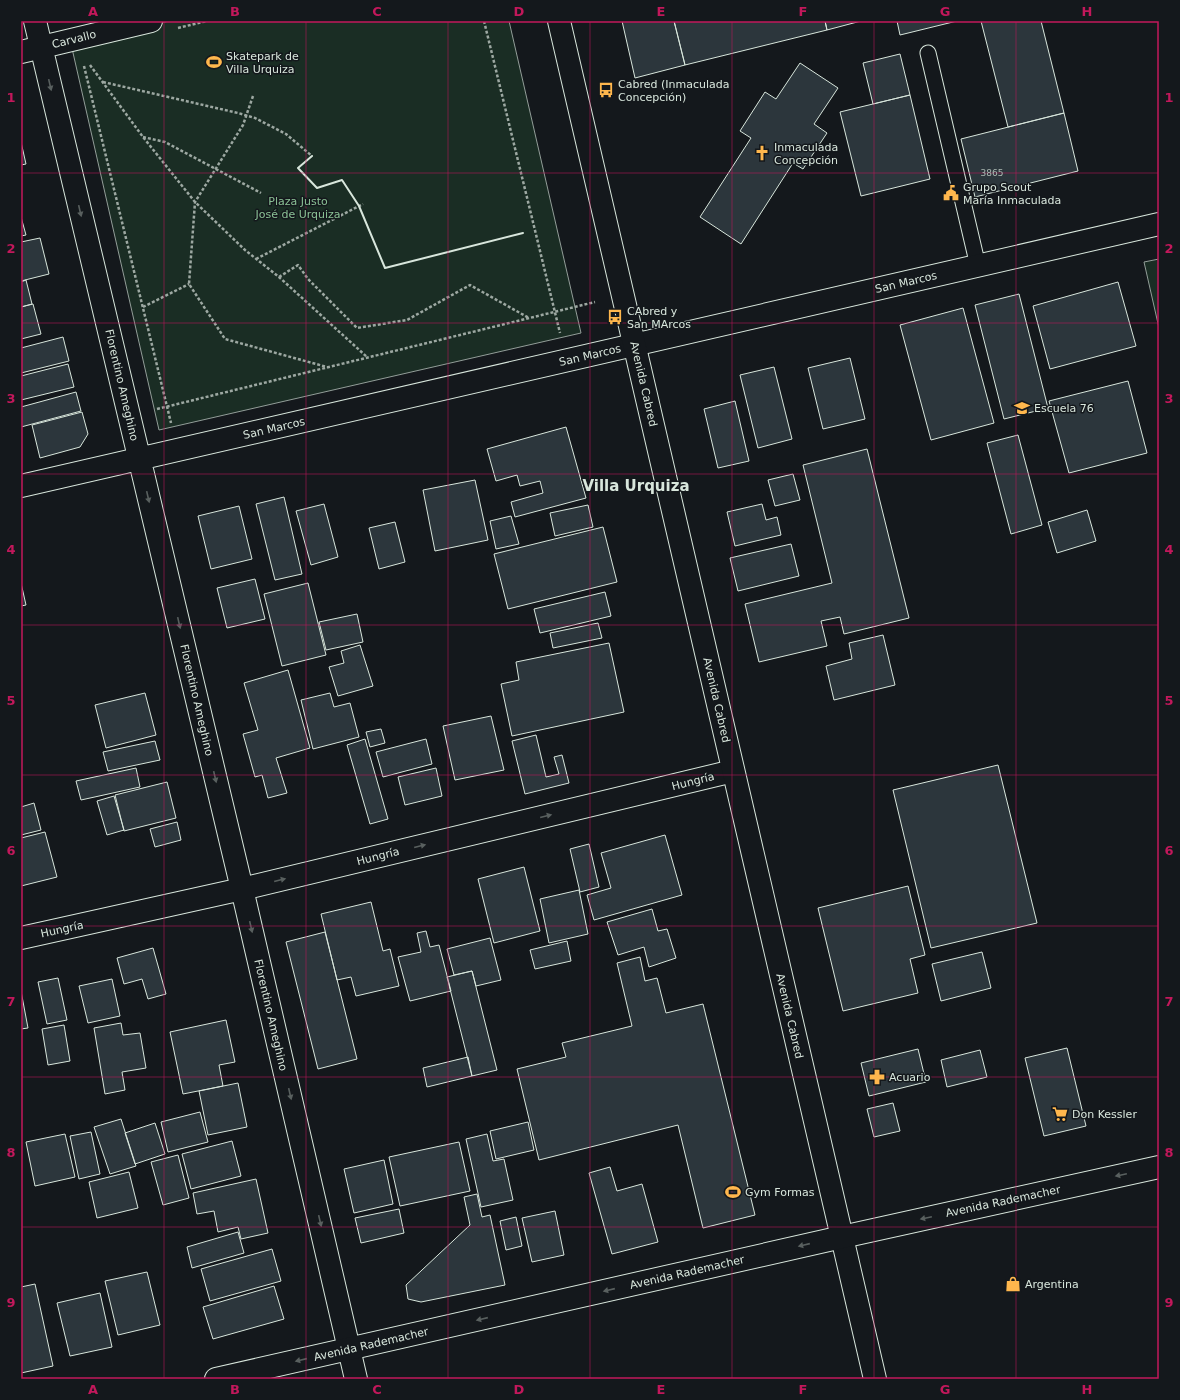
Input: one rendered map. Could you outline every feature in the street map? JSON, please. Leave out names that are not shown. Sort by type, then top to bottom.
[{"type":"street","name":"Florentino Ameghino","points":[[35,21],[31,49],[139,459],[242,889],[356,1379]]},
{"type":"street","name":"Carvallo","points":[[31,49],[79,45],[151,21]]},
{"type":"street","name":"Avenida Cabred","points":[[559,21],[875,1379]]},
{"type":"street","name":"San Marcos","points":[[21,486],[1159,224]]},
{"type":"street","name":"Hungría","points":[[21,938],[242,889],[733,771]]},
{"type":"street","name":"Avenida Rademacher","points":[[216,1379],[842,1237],[1159,1167]]},
{"type":"lane","points":[[928,53],[978,266]]},
{"type":"path","points":[[484,21],[555,311],[561,337],[564,361]]},
{"type":"path","points":[[79,45],[103,82],[143,137],[195,202],[245,250],[279,277],[368,357]]},
{"type":"path","points":[[79,45],[172,427],[175,451]]},
{"type":"path","points":[[103,82],[255,118],[286,134],[312,156]]},
{"type":"path","points":[[253,96],[247,116],[240,131],[195,202],[189,284],[225,339],[328,367]]},
{"type":"path","points":[[143,137],[165,142],[261,193]]},
{"type":"path","points":[[256,259],[363,204]]},
{"type":"path","points":[[279,277],[298,264],[308,279],[357,328],[407,320],[470,285],[530,318]]},
{"type":"path","points":[[143,307],[189,284]]},
{"type":"path","points":[[154,410],[623,295]]},
{"type":"green space","name":"Plaza Justo José de Urquiza","points":[[169,21],[509,21],[581,333],[159,430],[71,44]]},
{"type":"green space","points":[[1159,259],[1159,328],[1144,262]]},
{"type":"building","points":[[622,21],[674,21],[685,65],[635,78]]},
{"type":"building","points":[[674,21],[825,21],[827,30],[685,65]]},
{"type":"building","points":[[825,21],[861,21],[827,30]]},
{"type":"building","points":[[897,21],[957,21],[900,35]]},
{"type":"building","points":[[981,21],[1041,21],[1064,113],[1008,127]]},
{"type":"building","points":[[900,54],[910,95],[873,104],[863,63]]},
{"type":"building","points":[[800,63],[838,88],[814,124],[827,133],[803,169],[793,163],[741,244],[700,217],[751,138],[740,131],[765,92],[776,99]]},
{"type":"building","points":[[910,95],[930,179],[861,196],[840,112]]},
{"type":"building","points":[[1064,113],[1078,171],[975,197],[961,139]]},
{"type":"building","points":[[21,142],[26,164],[21,165]]},
{"type":"building","points":[[21,217],[26,235],[21,236]]},
{"type":"building","points":[[40,238],[49,274],[21,281],[21,242]]},
{"type":"building","points":[[26,280],[32,304],[21,307],[21,282]]},
{"type":"building","points":[[1118,282],[1136,346],[1050,369],[1033,306]]},
{"type":"building","points":[[1019,294],[1048,408],[1004,419],[975,305]]},
{"type":"building","points":[[33,304],[41,334],[21,339],[21,307]]},
{"type":"building","points":[[963,308],[994,423],[931,440],[900,325]]},
{"type":"building","points":[[63,337],[69,361],[21,373],[21,348]]},
{"type":"building","points":[[850,358],[865,419],[823,429],[808,368]]},
{"type":"building","points":[[68,364],[74,387],[21,400],[21,376]]},
{"type":"building","points":[[774,367],[792,439],[758,448],[740,375]]},
{"type":"building","points":[[1128,381],[1147,453],[1069,473],[1049,401]]},
{"type":"building","points":[[76,392],[81,411],[21,427],[21,407]]},
{"type":"building","points":[[735,401],[749,461],[718,468],[704,409]]},
{"type":"building","points":[[82,412],[88,434],[80,447],[40,458],[32,425]]},
{"type":"building","points":[[566,427],[586,498],[515,517],[511,502],[543,493],[540,481],[520,486],[517,475],[496,481],[487,449]]},
{"type":"building","points":[[1018,435],[1042,525],[1011,534],[987,443]]},
{"type":"building","points":[[867,449],[909,618],[844,634],[840,617],[821,621],[827,646],[759,662],[745,604],[832,583],[803,465]]},
{"type":"building","points":[[793,474],[800,500],[775,506],[768,480]]},
{"type":"building","points":[[475,480],[488,540],[435,551],[423,490]]},
{"type":"building","points":[[284,497],[302,574],[275,580],[256,504]]},
{"type":"building","points":[[324,504],[338,557],[311,565],[296,511]]},
{"type":"building","points":[[762,504],[766,520],[777,517],[781,535],[735,546],[727,512]]},
{"type":"building","points":[[588,505],[593,527],[555,536],[550,513]]},
{"type":"building","points":[[239,506],[252,559],[211,569],[198,516]]},
{"type":"building","points":[[1087,510],[1096,541],[1057,553],[1048,522]]},
{"type":"building","points":[[511,516],[519,544],[496,549],[490,521]]},
{"type":"building","points":[[395,522],[405,562],[379,569],[369,528]]},
{"type":"building","points":[[603,527],[617,582],[508,609],[494,554]]},
{"type":"building","points":[[791,544],[799,576],[738,591],[730,558]]},
{"type":"building","points":[[255,579],[265,619],[227,628],[217,588]]},
{"type":"building","points":[[21,583],[26,605],[21,606]]},
{"type":"building","points":[[308,583],[326,655],[282,666],[264,594]]},
{"type":"building","points":[[605,592],[611,616],[540,633],[534,609]]},
{"type":"building","points":[[357,614],[363,642],[326,650],[319,622]]},
{"type":"building","points":[[598,623],[602,638],[553,648],[550,633]]},
{"type":"building","points":[[883,635],[895,685],[834,700],[826,666],[852,659],[849,643]]},
{"type":"building","points":[[609,643],[624,712],[512,736],[501,684],[519,680],[516,662]]},
{"type":"building","points":[[360,645],[373,686],[338,696],[329,667],[344,663],[341,651]]},
{"type":"building","points":[[288,670],[310,748],[276,758],[287,793],[268,798],[262,775],[255,777],[243,734],[258,730],[244,683]]},
{"type":"building","points":[[145,693],[156,735],[106,748],[95,705]]},
{"type":"building","points":[[330,693],[334,707],[350,703],[359,737],[313,749],[301,700]]},
{"type":"building","points":[[491,716],[504,770],[455,780],[443,726]]},
{"type":"building","points":[[381,729],[385,743],[370,747],[366,732]]},
{"type":"building","points":[[536,735],[546,777],[559,774],[554,757],[562,755],[569,783],[525,794],[512,741]]},
{"type":"building","points":[[365,739],[388,819],[370,824],[347,745]]},
{"type":"building","points":[[426,739],[432,764],[383,777],[376,752]]},
{"type":"building","points":[[155,741],[160,760],[108,771],[103,752]]},
{"type":"building","points":[[998,765],[1037,923],[931,948],[893,790]]},
{"type":"building","points":[[136,768],[140,787],[81,800],[76,781]]},
{"type":"building","points":[[436,768],[442,796],[405,805],[398,777]]},
{"type":"building","points":[[167,782],[176,818],[124,831],[115,795]]},
{"type":"building","points":[[114,796],[124,830],[107,835],[97,801]]},
{"type":"building","points":[[34,803],[41,830],[21,835],[21,807]]},
{"type":"building","points":[[177,822],[181,840],[155,847],[150,829]]},
{"type":"building","points":[[45,832],[57,877],[21,886],[21,838]]},
{"type":"building","points":[[665,835],[682,895],[594,920],[587,895],[611,888],[601,853]]},
{"type":"building","points":[[589,844],[599,887],[580,892],[570,849]]},
{"type":"building","points":[[524,867],[540,931],[494,943],[478,879]]},
{"type":"building","points":[[908,886],[925,955],[910,959],[918,993],[843,1011],[818,908]]},
{"type":"building","points":[[579,890],[588,934],[549,943],[540,899]]},
{"type":"building","points":[[371,902],[383,951],[390,949],[399,986],[356,996],[351,977],[337,980],[321,914]]},
{"type":"building","points":[[652,909],[658,931],[667,929],[676,958],[649,967],[644,947],[618,955],[607,922]]},
{"type":"building","points":[[426,931],[430,947],[439,945],[451,991],[410,1001],[398,957],[421,952],[417,933]]},
{"type":"building","points":[[325,932],[357,1059],[318,1069],[286,942]]},
{"type":"building","points":[[490,938],[501,980],[476,986],[472,971],[454,975],[447,949]]},
{"type":"building","points":[[567,941],[571,961],[535,969],[530,950]]},
{"type":"building","points":[[153,948],[166,994],[148,999],[142,979],[124,984],[117,958]]},
{"type":"building","points":[[982,952],[991,988],[941,1001],[932,964]]},
{"type":"building","points":[[640,957],[645,981],[657,978],[666,1013],[703,1004],[755,1215],[703,1228],[678,1125],[539,1160],[517,1069],[566,1057],[562,1043],[632,1026],[617,963]]},
{"type":"building","points":[[472,971],[497,1070],[472,1076],[447,977]]},
{"type":"building","points":[[58,978],[67,1020],[47,1024],[38,982]]},
{"type":"building","points":[[112,979],[120,1016],[88,1023],[79,986]]},
{"type":"building","points":[[21,991],[28,1028],[21,1029]]},
{"type":"building","points":[[226,1020],[235,1062],[219,1065],[223,1086],[183,1094],[170,1032]]},
{"type":"building","points":[[121,1023],[123,1035],[140,1033],[146,1068],[122,1072],[125,1090],[105,1094],[94,1028]]},
{"type":"building","points":[[64,1025],[70,1061],[48,1065],[42,1029]]},
{"type":"building","points":[[1067,1048],[1086,1126],[1044,1136],[1025,1058]]},
{"type":"building","points":[[918,1049],[926,1082],[869,1096],[861,1063]]},
{"type":"building","points":[[980,1050],[987,1077],[947,1087],[941,1060]]},
{"type":"building","points":[[468,1057],[472,1076],[427,1087],[423,1068]]},
{"type":"building","points":[[238,1083],[247,1127],[208,1135],[199,1091]]},
{"type":"building","points":[[893,1103],[900,1131],[874,1137],[867,1109]]},
{"type":"building","points":[[200,1112],[208,1142],[168,1152],[161,1122]]},
{"type":"building","points":[[121,1119],[136,1166],[110,1174],[94,1127]]},
{"type":"building","points":[[528,1122],[534,1150],[496,1159],[490,1131]]},
{"type":"building","points":[[155,1123],[165,1154],[135,1164],[125,1133]]},
{"type":"building","points":[[91,1132],[100,1174],[79,1179],[70,1136]]},
{"type":"building","points":[[65,1134],[75,1177],[35,1186],[26,1142]]},
{"type":"building","points":[[487,1134],[493,1161],[504,1159],[513,1200],[481,1207],[466,1139]]},
{"type":"building","points":[[232,1141],[241,1176],[191,1189],[182,1154]]},
{"type":"building","points":[[459,1142],[470,1191],[400,1206],[389,1157]]},
{"type":"building","points":[[178,1155],[189,1198],[163,1205],[151,1162]]},
{"type":"building","points":[[384,1160],[393,1204],[354,1213],[344,1169]]},
{"type":"building","points":[[610,1167],[617,1191],[642,1184],[658,1242],[612,1254],[589,1173]]},
{"type":"building","points":[[129,1172],[138,1208],[97,1218],[89,1182]]},
{"type":"building","points":[[256,1179],[268,1233],[241,1239],[238,1227],[218,1232],[214,1211],[197,1214],[193,1193]]},
{"type":"building","points":[[477,1194],[482,1217],[490,1215],[505,1285],[421,1302],[408,1299],[406,1285],[470,1225],[464,1197]]},
{"type":"building","points":[[399,1209],[404,1233],[361,1243],[355,1218]]},
{"type":"building","points":[[555,1211],[564,1255],[532,1262],[522,1218]]},
{"type":"building","points":[[516,1217],[522,1246],[506,1250],[500,1221]]},
{"type":"building","points":[[238,1232],[244,1253],[192,1268],[187,1247]]},
{"type":"building","points":[[272,1249],[281,1281],[210,1301],[201,1269]]},
{"type":"building","points":[[147,1272],[160,1325],[118,1335],[105,1281]]},
{"type":"building","points":[[35,1284],[53,1366],[21,1373],[21,1287]]},
{"type":"building","points":[[274,1286],[284,1319],[213,1339],[203,1307]]},
{"type":"building","points":[[100,1293],[112,1347],[70,1356],[57,1303]]},
{"type":"wall","points":[[312,156],[298,168],[317,188],[342,180],[359,206],[385,268],[523,233]]},
{"type":"place","name":"Skatepark de Villa Urquiza","points":[[214,62]]},
{"type":"place","name":"Cabred (Inmaculada Concepción)","points":[[606,90]]},
{"type":"place","name":"Inmaculada Concepción","points":[[762,153]]},
{"type":"place","name":"Grupo Scout María Inmaculada","points":[[951,193]]},
{"type":"place","name":"CAbred y San MArcos","points":[[615,317]]},
{"type":"place","name":"Escuela 76","points":[[1022,408]]},
{"type":"place","name":"Acuario","points":[[877,1077]]},
{"type":"place","name":"Don Kessler","points":[[1060,1114]]},
{"type":"place","name":"Gym Formas","points":[[733,1192]]},
{"type":"place","name":"Argentina","points":[[1013,1284]]},
{"type":"district","name":"Villa Urquiza","points":[[636,486]]}]
